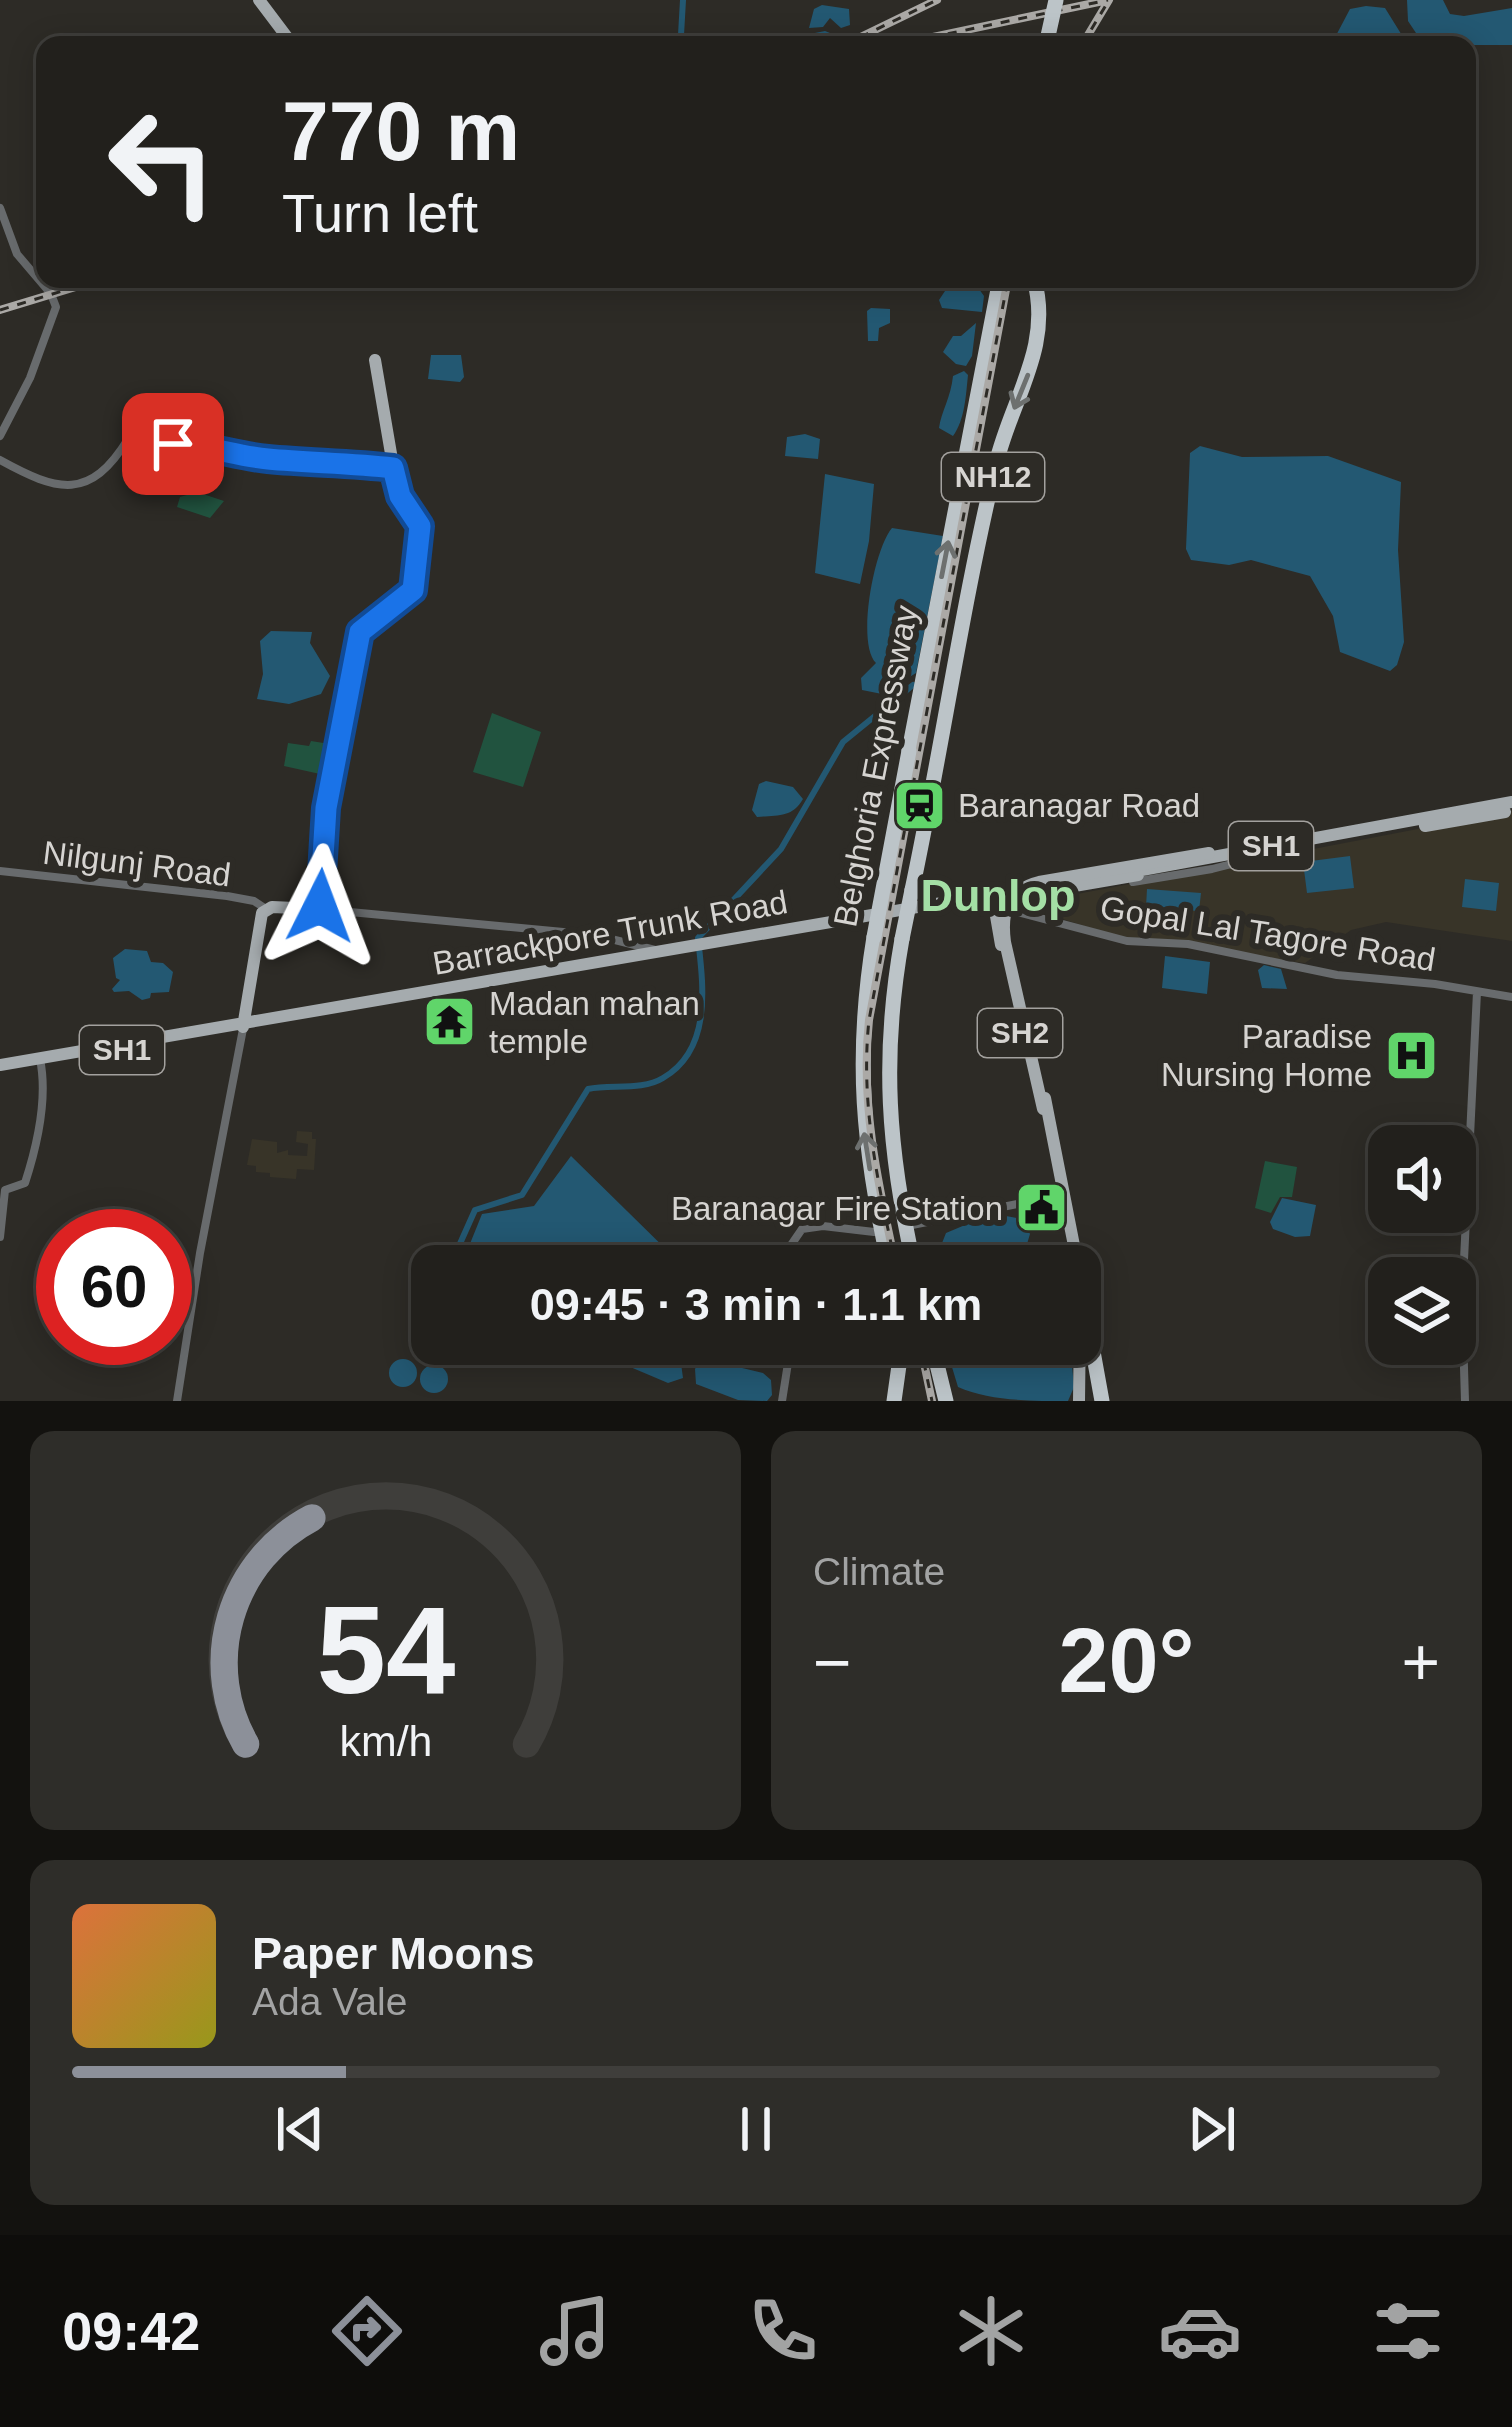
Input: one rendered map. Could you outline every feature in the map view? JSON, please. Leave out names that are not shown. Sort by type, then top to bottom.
[{"type":"highway","points":[[1052,36],[1059,0]]},
{"type":"highway","name":"Belghoria Expressway","points":[[886,1245],[868,1161],[860,1081],[864,1008],[921,681],[998,288]]},
{"type":"highway","name":"Belghoria Expressway","points":[[910,1245],[894,1168],[887,1079],[890,1008],[995,467],[1038,344],[1036,288]]},
{"type":"highway","points":[[894,1401],[899,1365]]},
{"type":"highway","points":[[937,1365],[945,1398]]},
{"type":"highway","points":[[1092,1365],[1102,1401]]},
{"type":"highway","points":[[1096,1365],[1102,1401]]},
{"type":"main road","points":[[260,2],[287,36]]},
{"type":"main road","points":[[242,1025],[266,909],[316,909],[321,900],[326,808],[360,632],[410,593],[417,572],[420,526],[400,496],[376,364]]},
{"type":"main road","name":"Barrackpore Trunk Road","points":[[0,1067],[698,946],[1001,902],[1512,806]]},
{"type":"main road","name":"Barrackpore Trunk Road","points":[[1001,902],[1238,853],[1512,806]]},
{"type":"main road","points":[[1046,1135],[1005,942],[1002,917],[1011,898],[1026,885],[1039,882],[1209,853],[1238,853]]},
{"type":"main road","name":"SH2","points":[[1001,902],[1015,1011],[1062,1195]]},
{"type":"main road","name":"SH2","points":[[1001,902],[1070,1245]]},
{"type":"main road","points":[[1079,1365],[1079,1401]]},
{"type":"street","points":[[260,2],[287,36]]},
{"type":"street","points":[[0,208],[17,254],[36,272]]},
{"type":"street","points":[[0,436],[30,378],[56,307],[48,288]]},
{"type":"street","points":[[0,460],[54,484],[80,486],[107,470],[128,439],[207,445],[266,459],[393,468]]},
{"type":"street","name":"Gopal Lal Tagore Road","points":[[1001,902],[1212,869],[1282,851]]},
{"type":"street","name":"Nilgunj Road","points":[[0,871],[227,896],[266,909]]},
{"type":"street","name":"Gopal Lal Tagore Road","points":[[1001,902],[1127,940],[1188,944],[1336,975],[1512,997]]},
{"type":"street","points":[[316,909],[596,934],[661,953]]},
{"type":"street","points":[[1465,1401],[1462,1292],[1477,992]]},
{"type":"street","points":[[177,1401],[242,1025]]},
{"type":"street","points":[[0,1237],[5,1190],[25,1183],[32,1160],[43,1086],[41,1060]]},
{"type":"street","points":[[912,1225],[1062,1195]]},
{"type":"street","points":[[791,1245],[802,1229],[830,1226],[874,1232]]},
{"type":"street","points":[[782,1401],[788,1365]]},
{"type":"shaded area","points":[[1512,811],[1512,941],[1386,922],[1351,930],[1305,963],[1113,935],[1050,915],[1051,899]]},
{"type":"shaded area","points":[[297,1131],[312,1132],[316,1139],[314,1170],[297,1169],[296,1179],[270,1177],[247,1165],[252,1139],[277,1142],[277,1153],[288,1150],[288,1155],[307,1156],[308,1144],[296,1142]]},
{"type":"green space","points":[[197,492],[224,501],[210,518],[177,507],[180,497]]},
{"type":"green space","points":[[492,713],[541,732],[523,787],[473,772]]},
{"type":"green space","points":[[311,741],[336,745],[329,776],[284,766],[288,743],[309,746]]},
{"type":"green space","points":[[1265,1161],[1297,1167],[1292,1197],[1280,1197],[1271,1213],[1255,1208]]},
{"type":"water","points":[[1407,0],[1443,0],[1450,14],[1464,16],[1512,8],[1512,45],[1476,45],[1476,36],[1418,36],[1408,21]]},
{"type":"water","points":[[822,5],[849,9],[850,25],[841,28],[830,18],[823,27],[809,28],[814,9]]},
{"type":"water","points":[[1385,8],[1402,36],[1336,36],[1350,9]]},
{"type":"water","points":[[947,288],[979,289],[984,296],[982,312],[942,308],[939,300]]},
{"type":"water","points":[[890,309],[890,323],[879,328],[878,341],[868,341],[867,311]]},
{"type":"water","points":[[976,323],[972,356],[966,366],[956,364],[943,352],[953,336],[961,336]]},
{"type":"water","points":[[431,355],[461,355],[464,377],[460,382],[428,379]]},
{"type":"water","points":[[964,371],[968,375],[964,407],[953,436],[939,428],[953,376]]},
{"type":"water","points":[[805,434],[820,439],[818,459],[785,456],[787,437]]},
{"type":"water","points":[[1200,446],[1242,457],[1328,456],[1401,482],[1398,550],[1404,642],[1397,665],[1390,671],[1340,652],[1333,616],[1310,576],[1251,560],[1229,565],[1191,560],[1186,549],[1190,453]]},
{"type":"water","points":[[825,474],[874,484],[860,584],[815,573]]},
{"type":"water","points":[[892,528],[943,536],[916,673],[882,694],[862,690],[861,678],[876,663],[868,636],[870,596],[879,555]]},
{"type":"water","points":[[271,631],[312,632],[310,643],[330,676],[321,694],[289,704],[257,699],[263,674],[260,641]]},
{"type":"water","points":[[766,781],[793,787],[803,799],[789,813],[757,817],[752,810],[759,784]]},
{"type":"water","points":[[1350,856],[1354,888],[1307,893],[1303,862]]},
{"type":"water","points":[[1465,879],[1499,883],[1496,911],[1462,907]]},
{"type":"water","points":[[1147,889],[1201,893],[1199,911],[1146,907]]},
{"type":"water","points":[[125,949],[147,951],[151,962],[163,963],[173,972],[169,992],[151,993],[142,1000],[129,991],[114,992],[120,980],[113,958]]},
{"type":"water","points":[[1165,956],[1210,962],[1207,994],[1162,988]]},
{"type":"water","points":[[1264,965],[1281,969],[1287,989],[1262,988],[1258,970]]},
{"type":"water","points":[[571,1156],[662,1245],[469,1245],[482,1214],[534,1206]]},
{"type":"water","points":[[1282,1198],[1316,1205],[1310,1236],[1295,1237],[1273,1229],[1270,1222]]},
{"type":"water","points":[[1022,1219],[1030,1234],[1028,1245],[941,1245],[946,1233],[977,1220]]},
{"type":"water","points":[[398,1360],[408,1360],[416,1368],[416,1378],[408,1386],[398,1386],[390,1378],[390,1368]]},
{"type":"water","points":[[626,1365],[681,1365],[683,1378],[668,1383]]},
{"type":"water","points":[[697,1365],[730,1365],[763,1373],[771,1380],[772,1395],[767,1401],[738,1400],[696,1384]]},
{"type":"water","points":[[951,1365],[1072,1365],[1074,1387],[1068,1401],[1011,1399],[958,1387]]},
{"type":"water","points":[[429,1366],[439,1366],[447,1374],[447,1384],[439,1392],[429,1392],[421,1384],[421,1374]]},
{"type":"waterway","points":[[681,35],[683,0]]},
{"type":"waterway","points":[[459,1245],[475,1210],[522,1195],[588,1089],[646,1084],[679,1066],[690,1050],[701,1014],[698,938],[781,849],[843,742],[913,685]]},
{"type":"railway","points":[[863,36],[937,0]]},
{"type":"railway","points":[[938,36],[1108,0]]},
{"type":"railway","points":[[1087,36],[1109,0]]},
{"type":"railway","points":[[0,310],[72,288]]},
{"type":"railway","points":[[892,1245],[869,1113],[869,1020],[1006,288]]},
{"type":"railway","points":[[924,1365],[932,1401]]},
{"type":"place","name":"Baranagar Road","points":[[919,805]]},
{"type":"place","name":"Madan mahan temple","points":[[450,1022]]},
{"type":"place","name":"Paradise Nursing Home","points":[[1411,1055]]},
{"type":"place","name":"Baranagar Fire Station","points":[[1042,1208]]},
{"type":"district","name":"Dunlop","points":[[998,895]]},
{"type":"route","points":[[173,444],[207,445],[266,459],[393,468],[400,496],[420,526],[413,590],[360,632],[326,808],[320,906]]}]
